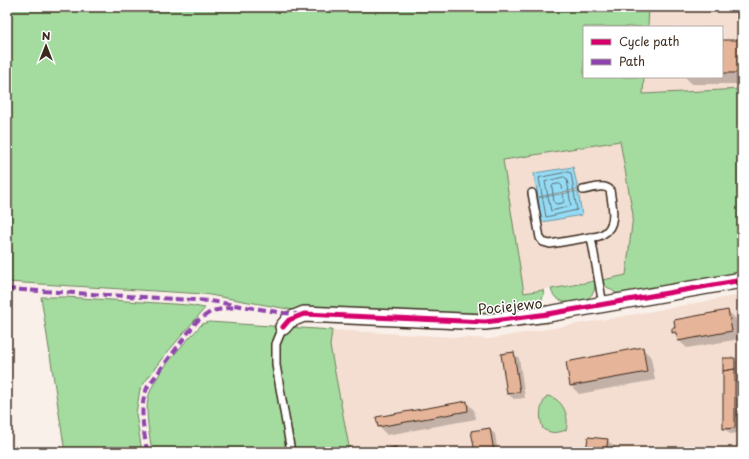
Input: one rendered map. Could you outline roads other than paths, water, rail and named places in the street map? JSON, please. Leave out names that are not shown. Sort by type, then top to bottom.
[{"type":"street","name":"Pociejewo","points":[[283,327],[289,320],[304,314],[485,322],[548,314],[742,280]]},
{"type":"lane","points":[[532,193],[540,238],[543,242],[550,244],[602,235],[609,230],[613,215],[610,190],[604,187],[582,190]]},
{"type":"lane","points":[[591,237],[603,304]]},
{"type":"lane","points":[[283,327],[276,344],[276,365],[291,452]]},
{"type":"water","points":[[573,167],[578,189],[538,197],[534,173]]},
{"type":"water","points":[[578,191],[582,215],[542,222],[538,198]]}]
